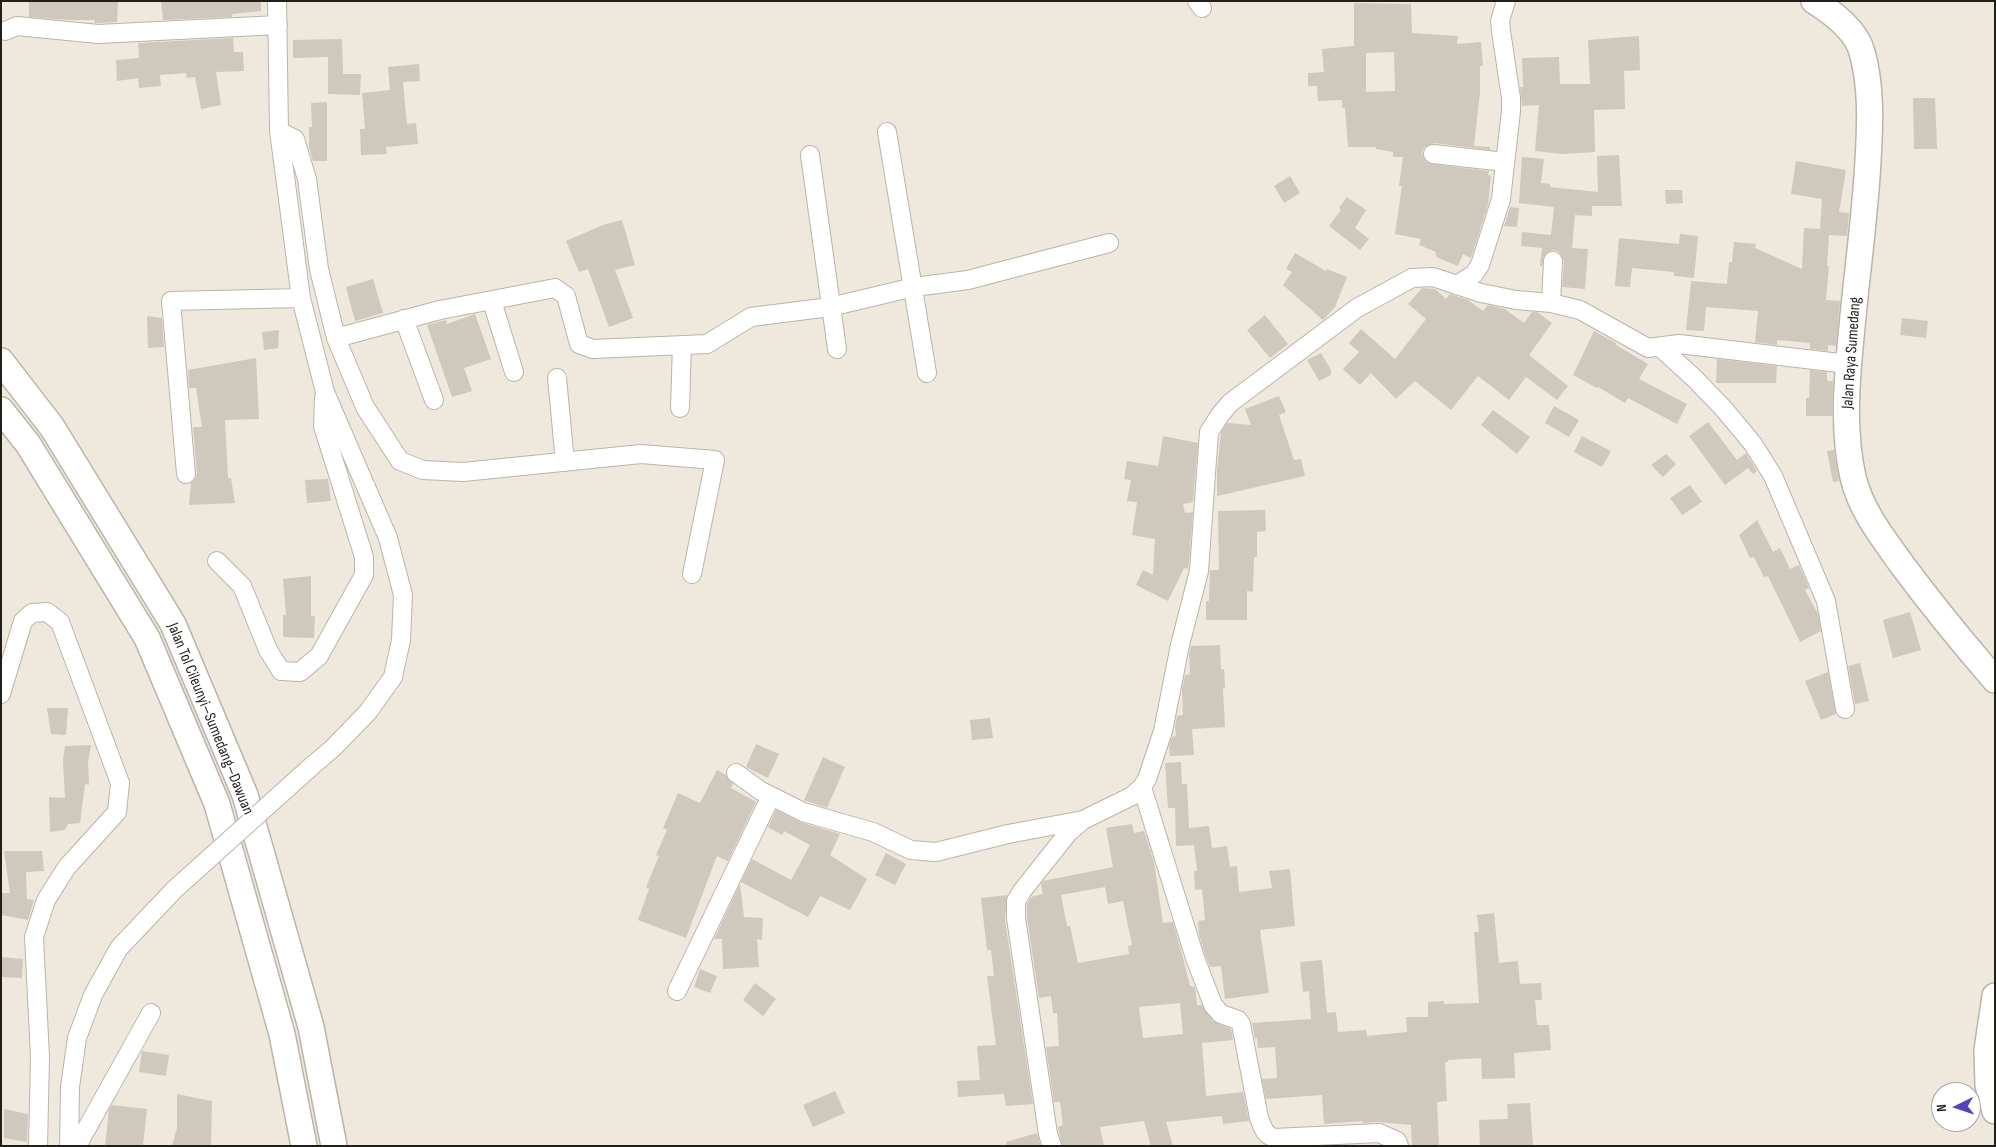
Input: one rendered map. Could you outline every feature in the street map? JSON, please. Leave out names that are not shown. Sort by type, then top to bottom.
[{"type":"highway","name":"Jalan Raya Sumedang","points":[[1814,1],[1843,22],[1852,33],[1862,51],[1867,77],[1870,124],[1867,182],[1848,364],[1848,430],[1854,478],[1870,519],[1934,608],[1995,680]]},
{"type":"highway","name":"Jalan Tol Cileunyi–Sumedang–Dawuan","points":[[1,361],[52,427],[173,624],[245,794],[311,1027],[334,1146]]},
{"type":"highway","name":"Jalan Tol Cileunyi–Sumedang–Dawuan","points":[[1,410],[28,444],[146,638],[217,804],[282,1034],[304,1146]]},
{"type":"highway","points":[[1995,996],[1986,1050],[1988,1086],[1995,1111]]},
{"type":"street","points":[[69,1146],[70,1087],[77,1038],[92,995],[119,948],[175,889],[333,748],[368,712],[392,677],[401,640],[403,595],[388,538],[325,392],[301,298],[279,131],[277,1]]},
{"type":"street","points":[[1457,285],[1474,274],[1485,254],[1501,199],[1511,98],[1500,21],[1506,1]]},
{"type":"street","points":[[5,31],[18,26],[98,34],[278,24]]},
{"type":"street","points":[[279,131],[295,139],[307,179],[319,269],[336,338],[365,407],[400,461],[423,470],[463,472],[642,454],[715,460],[692,574]]},
{"type":"street","points":[[887,132],[927,373]]},
{"type":"street","points":[[1433,154],[1505,162]]},
{"type":"street","points":[[810,155],[837,350]]},
{"type":"street","points":[[336,338],[404,319],[555,288],[566,296],[579,344],[593,349],[707,344],[751,317],[830,307],[914,287],[968,280],[1109,243]]},
{"type":"street","points":[[1551,303],[1553,261]]},
{"type":"street","points":[[736,773],[761,791],[803,812],[873,832],[911,850],[936,852],[1008,834],[1083,820],[1132,796],[1142,787],[1150,772],[1163,731],[1180,645],[1199,571],[1209,432],[1230,403],[1349,314],[1412,278],[1433,277],[1481,294],[1551,303],[1580,310],[1648,348],[1660,348],[1679,344],[1848,364]]},
{"type":"street","points":[[186,474],[172,301],[301,298]]},
{"type":"street","points":[[492,301],[514,372]]},
{"type":"street","points":[[404,319],[434,400]]},
{"type":"street","points":[[680,408],[682,344]]},
{"type":"street","points":[[1660,348],[1694,378],[1723,408],[1753,444],[1773,476],[1826,601],[1845,709]]},
{"type":"street","points":[[557,378],[565,462]]},
{"type":"street","points":[[217,561],[242,586],[268,650],[281,671],[300,672],[319,656],[364,575],[364,557],[323,426],[325,392]]},
{"type":"street","points":[[1,694],[23,621],[32,614],[47,612],[60,622],[120,783],[117,812],[67,867],[46,900],[34,938],[40,1056],[38,1146]]},
{"type":"street","points":[[1142,787],[1212,1005],[1220,1014],[1238,1020],[1241,1024],[1259,1118],[1264,1132],[1274,1138],[1379,1133],[1397,1142],[1399,1146]]},
{"type":"street","points":[[677,991],[771,796]]},
{"type":"street","points":[[1052,1146],[1048,1134],[1016,918],[1016,902],[1063,839],[1083,820]]},
{"type":"street","points":[[77,1146],[151,1013]]},
{"type":"building","points":[[29,1],[118,2],[117,22],[95,23],[95,20],[29,17]]},
{"type":"building","points":[[161,1],[261,1],[261,11],[232,14],[232,17],[163,20]]},
{"type":"building","points":[[1354,3],[1411,4],[1412,33],[1458,36],[1457,44],[1481,42],[1483,66],[1480,66],[1480,93],[1474,146],[1490,147],[1490,150],[1434,143],[1425,147],[1422,153],[1426,162],[1431,164],[1489,171],[1488,175],[1491,176],[1488,205],[1471,258],[1463,254],[1458,266],[1436,257],[1436,252],[1419,245],[1421,239],[1395,234],[1402,186],[1399,186],[1403,157],[1393,157],[1393,152],[1376,149],[1376,147],[1348,147],[1345,108],[1342,108],[1342,100],[1318,101],[1317,86],[1308,86],[1308,73],[1324,72],[1322,49],[1354,46]],"holes":[[[1394,52],[1395,91],[1366,92],[1366,53]]]},
{"type":"building","points":[[1639,36],[1640,70],[1624,71],[1625,109],[1594,110],[1595,152],[1562,154],[1535,151],[1539,105],[1522,106],[1520,87],[1523,87],[1522,58],[1559,57],[1560,84],[1590,84],[1588,40]]},
{"type":"building","points":[[233,38],[234,52],[243,52],[244,71],[216,72],[221,105],[201,109],[195,77],[187,78],[186,73],[160,75],[161,86],[139,88],[138,78],[117,81],[116,60],[139,58],[138,43]]},
{"type":"building","points":[[342,39],[343,74],[361,74],[360,95],[328,94],[328,57],[293,58],[293,40]]},
{"type":"building","points":[[419,64],[420,81],[403,82],[407,124],[416,123],[418,144],[386,147],[387,154],[361,155],[360,129],[365,129],[362,93],[390,90],[388,67]]},
{"type":"building","points":[[1913,98],[1935,98],[1937,149],[1914,149]]},
{"type":"building","points":[[327,102],[327,161],[313,161],[309,147],[309,127],[312,127],[311,103]]},
{"type":"building","points":[[1619,155],[1622,206],[1592,206],[1592,216],[1575,215],[1572,248],[1588,249],[1585,289],[1562,287],[1564,261],[1559,252],[1553,250],[1548,252],[1544,256],[1542,266],[1540,266],[1542,248],[1521,246],[1522,232],[1551,235],[1554,207],[1519,203],[1522,157],[1544,159],[1541,183],[1550,184],[1550,187],[1598,192],[1597,156]]},
{"type":"building","points":[[1796,161],[1846,170],[1839,212],[1849,213],[1847,236],[1829,235],[1827,266],[1829,266],[1826,300],[1840,301],[1836,346],[1828,345],[1828,351],[1810,349],[1810,343],[1777,340],[1777,345],[1755,342],[1758,311],[1706,307],[1704,331],[1686,330],[1691,281],[1727,284],[1729,262],[1732,262],[1734,242],[1756,244],[1755,248],[1802,269],[1804,228],[1820,229],[1822,199],[1791,194]]},
{"type":"building","points":[[1290,176],[1300,193],[1284,203],[1274,186]]},
{"type":"building","points":[[1665,190],[1682,190],[1683,203],[1666,204]]},
{"type":"building","points":[[1347,197],[1366,210],[1355,228],[1369,239],[1360,250],[1329,226],[1341,210],[1339,208]]},
{"type":"building","points":[[1510,207],[1519,208],[1517,227],[1504,226]]},
{"type":"building","points":[[622,220],[635,265],[615,270],[633,318],[609,327],[588,269],[579,272],[566,241],[603,225]]},
{"type":"building","points":[[1680,234],[1698,236],[1694,278],[1674,276],[1674,272],[1632,268],[1630,287],[1615,286],[1619,238],[1679,244]]},
{"type":"building","points":[[1295,253],[1326,271],[1327,269],[1347,277],[1335,307],[1323,320],[1283,285],[1292,272],[1286,269]]},
{"type":"building","points":[[373,279],[383,313],[355,321],[346,287]]},
{"type":"building","points":[[1422,288],[1435,289],[1446,299],[1450,294],[1468,300],[1483,311],[1488,305],[1505,309],[1524,323],[1532,312],[1537,312],[1552,323],[1529,355],[1568,386],[1557,400],[1526,377],[1509,400],[1478,376],[1451,410],[1415,381],[1396,399],[1371,373],[1360,385],[1343,369],[1359,352],[1349,343],[1361,329],[1395,359],[1426,319],[1408,304]]},
{"type":"building","points":[[475,314],[491,359],[464,368],[472,391],[452,397],[427,325],[446,320],[447,324]]},
{"type":"building","points":[[1265,315],[1288,344],[1270,358],[1247,330]]},
{"type":"building","points":[[147,316],[162,318],[164,347],[148,348]]},
{"type":"building","points":[[1902,318],[1928,321],[1926,338],[1900,335]]},
{"type":"building","points":[[279,330],[278,348],[264,350],[262,332]]},
{"type":"building","points":[[1594,331],[1648,364],[1639,379],[1687,404],[1677,424],[1628,398],[1625,403],[1573,375]]},
{"type":"building","points":[[1321,353],[1331,370],[1331,375],[1319,381],[1307,360]]},
{"type":"building","points":[[256,358],[259,419],[225,420],[228,478],[231,478],[235,503],[189,505],[191,483],[197,473],[193,427],[202,427],[196,388],[189,388],[188,370]]},
{"type":"building","points":[[1717,359],[1777,366],[1776,383],[1716,383]]},
{"type":"building","points":[[1810,370],[1827,372],[1827,381],[1833,381],[1832,416],[1806,416],[1806,398],[1809,398]]},
{"type":"building","points":[[1279,396],[1286,412],[1279,415],[1294,460],[1301,459],[1305,476],[1217,496],[1217,470],[1221,432],[1227,423],[1251,425],[1245,409]]},
{"type":"building","points":[[1554,406],[1579,420],[1569,437],[1545,423]]},
{"type":"building","points":[[1493,410],[1530,437],[1517,454],[1481,425]]},
{"type":"building","points":[[1708,422],[1737,460],[1746,453],[1757,471],[1753,474],[1748,468],[1725,485],[1689,436]]},
{"type":"building","points":[[1163,436],[1198,443],[1193,502],[1183,504],[1185,513],[1193,512],[1188,569],[1184,568],[1168,601],[1136,585],[1143,570],[1153,575],[1155,539],[1132,535],[1137,502],[1127,501],[1131,480],[1124,479],[1127,461],[1158,466]]},
{"type":"building","points":[[1582,436],[1611,451],[1602,467],[1574,452]]},
{"type":"building","points":[[1834,450],[1839,481],[1833,482],[1827,451]]},
{"type":"building","points":[[1666,454],[1676,464],[1663,477],[1651,465]]},
{"type":"building","points":[[328,479],[331,501],[307,503],[305,480]]},
{"type":"building","points":[[1690,485],[1702,502],[1682,515],[1670,498]]},
{"type":"building","points":[[1265,510],[1266,531],[1257,532],[1257,557],[1254,557],[1253,592],[1247,591],[1247,620],[1206,620],[1206,601],[1209,601],[1210,570],[1219,570],[1218,511]]},
{"type":"building","points":[[1757,520],[1773,552],[1780,548],[1790,569],[1799,565],[1809,588],[1805,590],[1818,614],[1821,631],[1800,642],[1768,576],[1764,577],[1754,557],[1750,558],[1739,535]]},
{"type":"building","points":[[311,576],[311,616],[315,616],[314,638],[283,637],[283,615],[286,615],[283,579]]},
{"type":"building","points":[[1910,612],[1921,650],[1893,658],[1883,620]]},
{"type":"building","points":[[1220,645],[1221,669],[1224,669],[1225,727],[1192,729],[1194,755],[1170,756],[1169,746],[1172,737],[1176,736],[1177,716],[1183,715],[1182,689],[1185,675],[1190,674],[1189,654],[1191,646]]},
{"type":"building","points":[[1860,663],[1869,701],[1855,704],[1848,666]]},
{"type":"building","points":[[1828,672],[1836,714],[1821,720],[1805,681]]},
{"type":"building","points":[[47,708],[68,708],[66,735],[51,734]]},
{"type":"building","points":[[990,718],[993,738],[972,740],[970,720]]},
{"type":"building","points":[[756,744],[779,754],[768,778],[746,767]]},
{"type":"building","points":[[91,745],[88,762],[89,785],[85,784],[80,823],[68,824],[65,830],[50,832],[49,797],[65,798],[63,761],[65,746]]},
{"type":"building","points":[[823,757],[845,767],[827,808],[804,800]]},
{"type":"building","points":[[1181,762],[1182,784],[1187,784],[1189,828],[1209,826],[1212,848],[1227,846],[1230,867],[1237,866],[1239,892],[1272,888],[1269,871],[1290,869],[1295,926],[1260,930],[1269,993],[1225,999],[1221,966],[1210,967],[1205,955],[1199,934],[1198,921],[1205,920],[1202,889],[1195,890],[1194,871],[1197,871],[1194,845],[1176,846],[1175,808],[1168,808],[1165,763]]},
{"type":"building","points":[[717,770],[726,775],[733,784],[731,788],[756,802],[728,861],[717,856],[718,853],[686,938],[638,920],[649,889],[646,887],[659,856],[656,855],[667,830],[663,828],[678,793],[700,803]]},
{"type":"building","points":[[776,810],[800,822],[840,834],[830,855],[867,879],[850,910],[820,896],[808,917],[741,882],[752,859],[791,880],[810,845],[784,831],[782,835],[768,827]]},
{"type":"building","points":[[1132,824],[1134,833],[1144,831],[1154,862],[1163,923],[1173,922],[1190,986],[1195,987],[1197,1005],[1202,1005],[1213,1021],[1231,1029],[1233,1040],[1202,1043],[1206,1096],[1243,1092],[1249,1121],[1223,1124],[1222,1116],[1166,1122],[1173,1146],[1151,1146],[1144,1121],[1100,1127],[1104,1146],[1062,1146],[1058,1127],[1063,1125],[1060,1102],[1054,1102],[1046,1047],[1059,1046],[1057,1013],[1053,1013],[1051,996],[1039,998],[1027,917],[1027,904],[1031,897],[1043,894],[1041,884],[1043,881],[1113,867],[1106,828]],"holes":[[[1105,887],[1108,904],[1123,901],[1132,945],[1128,946],[1129,954],[1078,963],[1070,926],[1067,926],[1061,895]],[[1180,1003],[1183,1034],[1143,1038],[1139,1007]]]},
{"type":"building","points":[[4,851],[42,851],[44,871],[26,872],[27,899],[34,900],[28,920],[1,915],[1,893],[10,893]]},
{"type":"building","points":[[886,853],[906,864],[895,885],[875,875]]},
{"type":"building","points":[[740,884],[744,917],[763,918],[762,940],[757,939],[759,967],[723,969],[722,939],[714,939]]},
{"type":"building","points":[[1007,895],[1005,920],[1033,1104],[1006,1106],[1004,1094],[958,1097],[957,1081],[980,1080],[977,1046],[996,1045],[987,976],[994,976],[991,950],[987,950],[981,898]]},
{"type":"building","points":[[1494,913],[1499,963],[1518,961],[1520,984],[1541,983],[1542,1000],[1535,1000],[1537,1025],[1549,1025],[1551,1050],[1514,1053],[1515,1078],[1482,1079],[1481,1058],[1448,1060],[1448,1062],[1445,1062],[1447,1101],[1437,1102],[1439,1146],[1412,1146],[1411,1125],[1378,1122],[1363,1123],[1363,1121],[1324,1124],[1322,1095],[1266,1099],[1262,1079],[1277,1078],[1275,1047],[1258,1048],[1252,1023],[1311,1019],[1309,991],[1303,992],[1300,962],[1322,960],[1327,1013],[1336,1012],[1338,1032],[1366,1030],[1367,1036],[1407,1032],[1406,1017],[1428,1017],[1428,1002],[1444,1001],[1444,1004],[1479,1003],[1474,932],[1479,932],[1477,915]]},
{"type":"building","points":[[1,957],[23,959],[22,978],[1,977]]},
{"type":"building","points":[[700,969],[717,976],[710,993],[694,987]]},
{"type":"building","points":[[755,983],[776,999],[763,1016],[743,1000]]},
{"type":"building","points":[[142,1051],[169,1055],[166,1076],[139,1072]]},
{"type":"building","points":[[835,1091],[845,1113],[813,1127],[803,1105]]},
{"type":"building","points":[[177,1094],[212,1101],[211,1146],[172,1146],[177,1128]]},
{"type":"building","points":[[1530,1103],[1533,1146],[1480,1146],[1479,1120],[1508,1119],[1507,1104]]},
{"type":"building","points":[[112,1105],[147,1109],[143,1146],[105,1146],[109,1110]]},
{"type":"building","points":[[4,1109],[28,1114],[27,1142],[4,1138]]},
{"type":"building","points":[[1037,1133],[1041,1146],[1007,1146],[1006,1142]]}]
